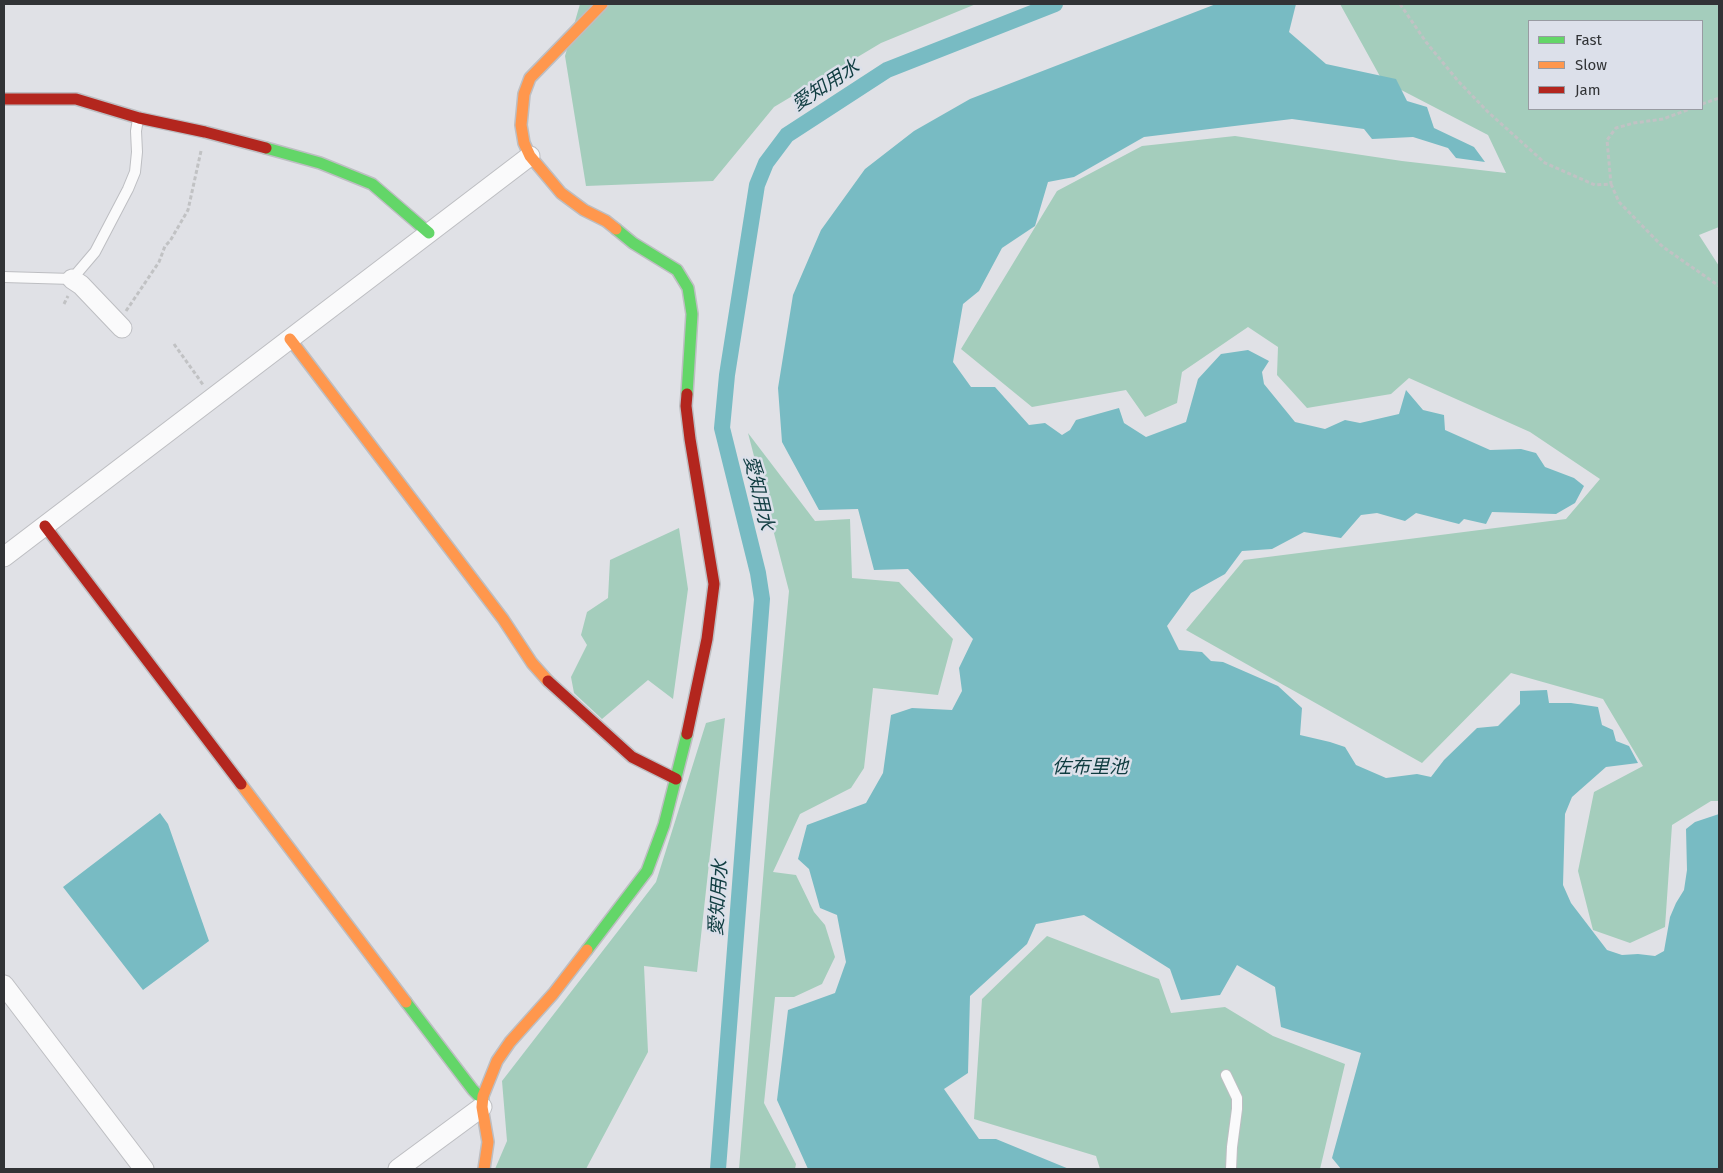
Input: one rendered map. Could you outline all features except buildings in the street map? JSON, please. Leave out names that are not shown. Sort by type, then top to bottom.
[{"type":"street","points":[[484,1169],[488,1142],[483,1101],[497,1061],[510,1042],[553,994],[647,871],[664,825],[676,779],[707,640],[714,584],[686,406],[692,314],[688,288],[677,270],[633,243],[606,221],[584,210],[561,193],[530,156],[524,143],[521,125],[524,94],[530,78],[602,4]]},
{"type":"street","points":[[4,99],[76,99],[139,118],[206,132],[320,163],[372,184],[429,234]]},
{"type":"street","points":[[4,557],[530,156]]},
{"type":"street","points":[[72,279],[81,284],[119,326]]},
{"type":"street","points":[[290,340],[503,619],[544,677],[632,757],[676,779]]},
{"type":"street","points":[[46,526],[483,1101]]},
{"type":"street","points":[[4,985],[144,1169]]},
{"type":"street","points":[[398,1169],[483,1101]]},
{"type":"lane","points":[[4,277],[72,279],[95,252],[135,172],[137,152],[136,131],[139,118]]},
{"type":"lane","points":[[1226,1075],[1234,1090],[1237,1109],[1231,1169]]},
{"type":"path","points":[[1400,4],[1426,42],[1458,81],[1528,149],[1545,163],[1595,185],[1611,184]]},
{"type":"path","points":[[1703,104],[1719,98]]},
{"type":"path","points":[[1687,110],[1663,119],[1634,123],[1616,128],[1607,140],[1611,184],[1619,202],[1663,247],[1719,286]]},
{"type":"path","points":[[119,326],[188,210],[206,132]]},
{"type":"path","points":[[174,344],[213,398]]},
{"type":"green space","points":[[580,4],[976,4],[881,43],[774,107],[713,181],[586,186],[565,56]]},
{"type":"green space","points":[[1340,4],[1719,4],[1719,227],[1699,235],[1719,266],[1719,801],[1711,801],[1672,825],[1665,927],[1630,943],[1593,930],[1578,871],[1594,792],[1643,766],[1603,699],[1511,673],[1422,763],[1186,630],[1244,560],[1566,519],[1600,479],[1530,432],[1409,378],[1391,394],[1307,408],[1277,375],[1278,347],[1248,327],[1182,372],[1177,403],[1145,417],[1126,390],[1032,407],[961,349],[1057,191],[1142,146],[1235,136],[1402,161],[1506,173],[1488,135],[1382,80]]},
{"type":"green space","points":[[748,433],[815,521],[850,519],[852,578],[899,582],[953,639],[938,695],[873,688],[864,768],[851,788],[800,814],[773,872],[796,875],[814,912],[825,925],[835,957],[822,984],[794,997],[775,997],[764,1103],[796,1164],[795,1169],[739,1169],[789,591]]},
{"type":"green space","points":[[679,528],[688,589],[673,699],[648,680],[602,719],[574,693],[571,677],[587,645],[581,635],[587,612],[608,598],[610,560]]},
{"type":"green space","points":[[725,718],[697,972],[644,966],[648,1052],[586,1169],[495,1169],[507,1141],[502,1081],[656,882],[706,723]]},
{"type":"green space","points":[[1047,936],[1159,979],[1171,1013],[1225,1007],[1273,1036],[1345,1064],[1320,1169],[1100,1169],[1096,1156],[974,1119],[982,999]]},
{"type":"water","name":"佐布里池","points":[[1216,4],[1296,4],[1289,32],[1326,64],[1396,79],[1407,101],[1427,107],[1434,128],[1474,147],[1485,162],[1456,158],[1448,148],[1413,137],[1372,139],[1364,129],[1292,119],[1144,137],[1074,177],[1048,182],[1035,226],[1002,248],[979,291],[963,304],[953,362],[971,387],[995,387],[1029,425],[1045,423],[1062,435],[1070,430],[1076,420],[1119,408],[1124,423],[1146,437],[1186,422],[1198,379],[1221,354],[1248,350],[1269,361],[1262,372],[1264,384],[1295,422],[1325,429],[1345,420],[1360,423],[1399,414],[1406,390],[1423,410],[1444,415],[1445,430],[1490,450],[1521,449],[1536,453],[1545,467],[1574,478],[1584,486],[1575,503],[1556,514],[1492,512],[1486,524],[1464,519],[1459,524],[1416,513],[1405,521],[1377,513],[1361,515],[1341,538],[1304,532],[1272,549],[1242,551],[1225,574],[1191,593],[1167,626],[1179,650],[1202,652],[1211,661],[1223,662],[1278,686],[1302,708],[1300,735],[1345,747],[1356,765],[1386,778],[1417,774],[1431,777],[1444,760],[1477,728],[1498,726],[1520,704],[1520,691],[1547,690],[1549,703],[1571,703],[1598,707],[1602,725],[1613,730],[1616,741],[1629,746],[1638,763],[1606,767],[1572,797],[1565,814],[1563,885],[1571,903],[1607,950],[1622,955],[1655,956],[1664,951],[1670,917],[1684,890],[1687,870],[1686,829],[1695,822],[1719,814],[1719,1169],[1341,1169],[1332,1158],[1361,1053],[1281,1027],[1275,987],[1237,965],[1220,995],[1181,1000],[1170,969],[1084,915],[1036,924],[1027,944],[970,996],[968,1073],[944,1089],[979,1139],[996,1139],[1069,1169],[808,1169],[777,1100],[788,1010],[835,993],[846,962],[837,915],[820,908],[809,869],[798,859],[807,825],[866,803],[883,773],[891,715],[912,708],[952,710],[962,691],[959,668],[973,639],[908,569],[874,570],[858,509],[819,510],[782,442],[778,388],[793,295],[821,230],[865,169],[914,131],[970,99]]},
{"type":"water","points":[[160,813],[168,824],[209,941],[143,990],[63,887]]},
{"type":"waterway","name":"愛知用水","points":[[718,1169],[762,599],[758,573],[722,428],[727,375],[757,185],[766,163],[787,135],[887,70],[1055,4]]},
{"type":"traffic: fast","points":[[266,148],[320,163],[372,184],[429,233]]},
{"type":"traffic: fast","points":[[616,229],[633,243],[677,270],[688,288],[692,314],[687,394]]},
{"type":"traffic: fast","points":[[587,950],[647,871],[664,825],[687,734]]},
{"type":"traffic: fast","points":[[406,1002],[473,1090],[478,1095],[483,1096]]},
{"type":"traffic: slow","points":[[602,4],[530,78],[524,94],[521,125],[524,143],[530,156],[561,193],[584,210],[606,221],[616,229]]},
{"type":"traffic: slow","points":[[290,339],[503,619],[532,663],[548,681]]},
{"type":"traffic: slow","points":[[241,784],[406,1002]]},
{"type":"traffic: slow","points":[[484,1169],[488,1142],[482,1107],[483,1096],[497,1061],[510,1042],[553,994],[587,950]]},
{"type":"traffic: jam","points":[[4,99],[76,99],[139,118],[205,132],[266,148]]},
{"type":"traffic: jam","points":[[687,394],[686,406],[690,439],[714,584],[707,639],[687,734]]},
{"type":"traffic: jam","points":[[45,526],[241,784]]},
{"type":"traffic: jam","points":[[548,681],[632,757],[676,779]]}]
